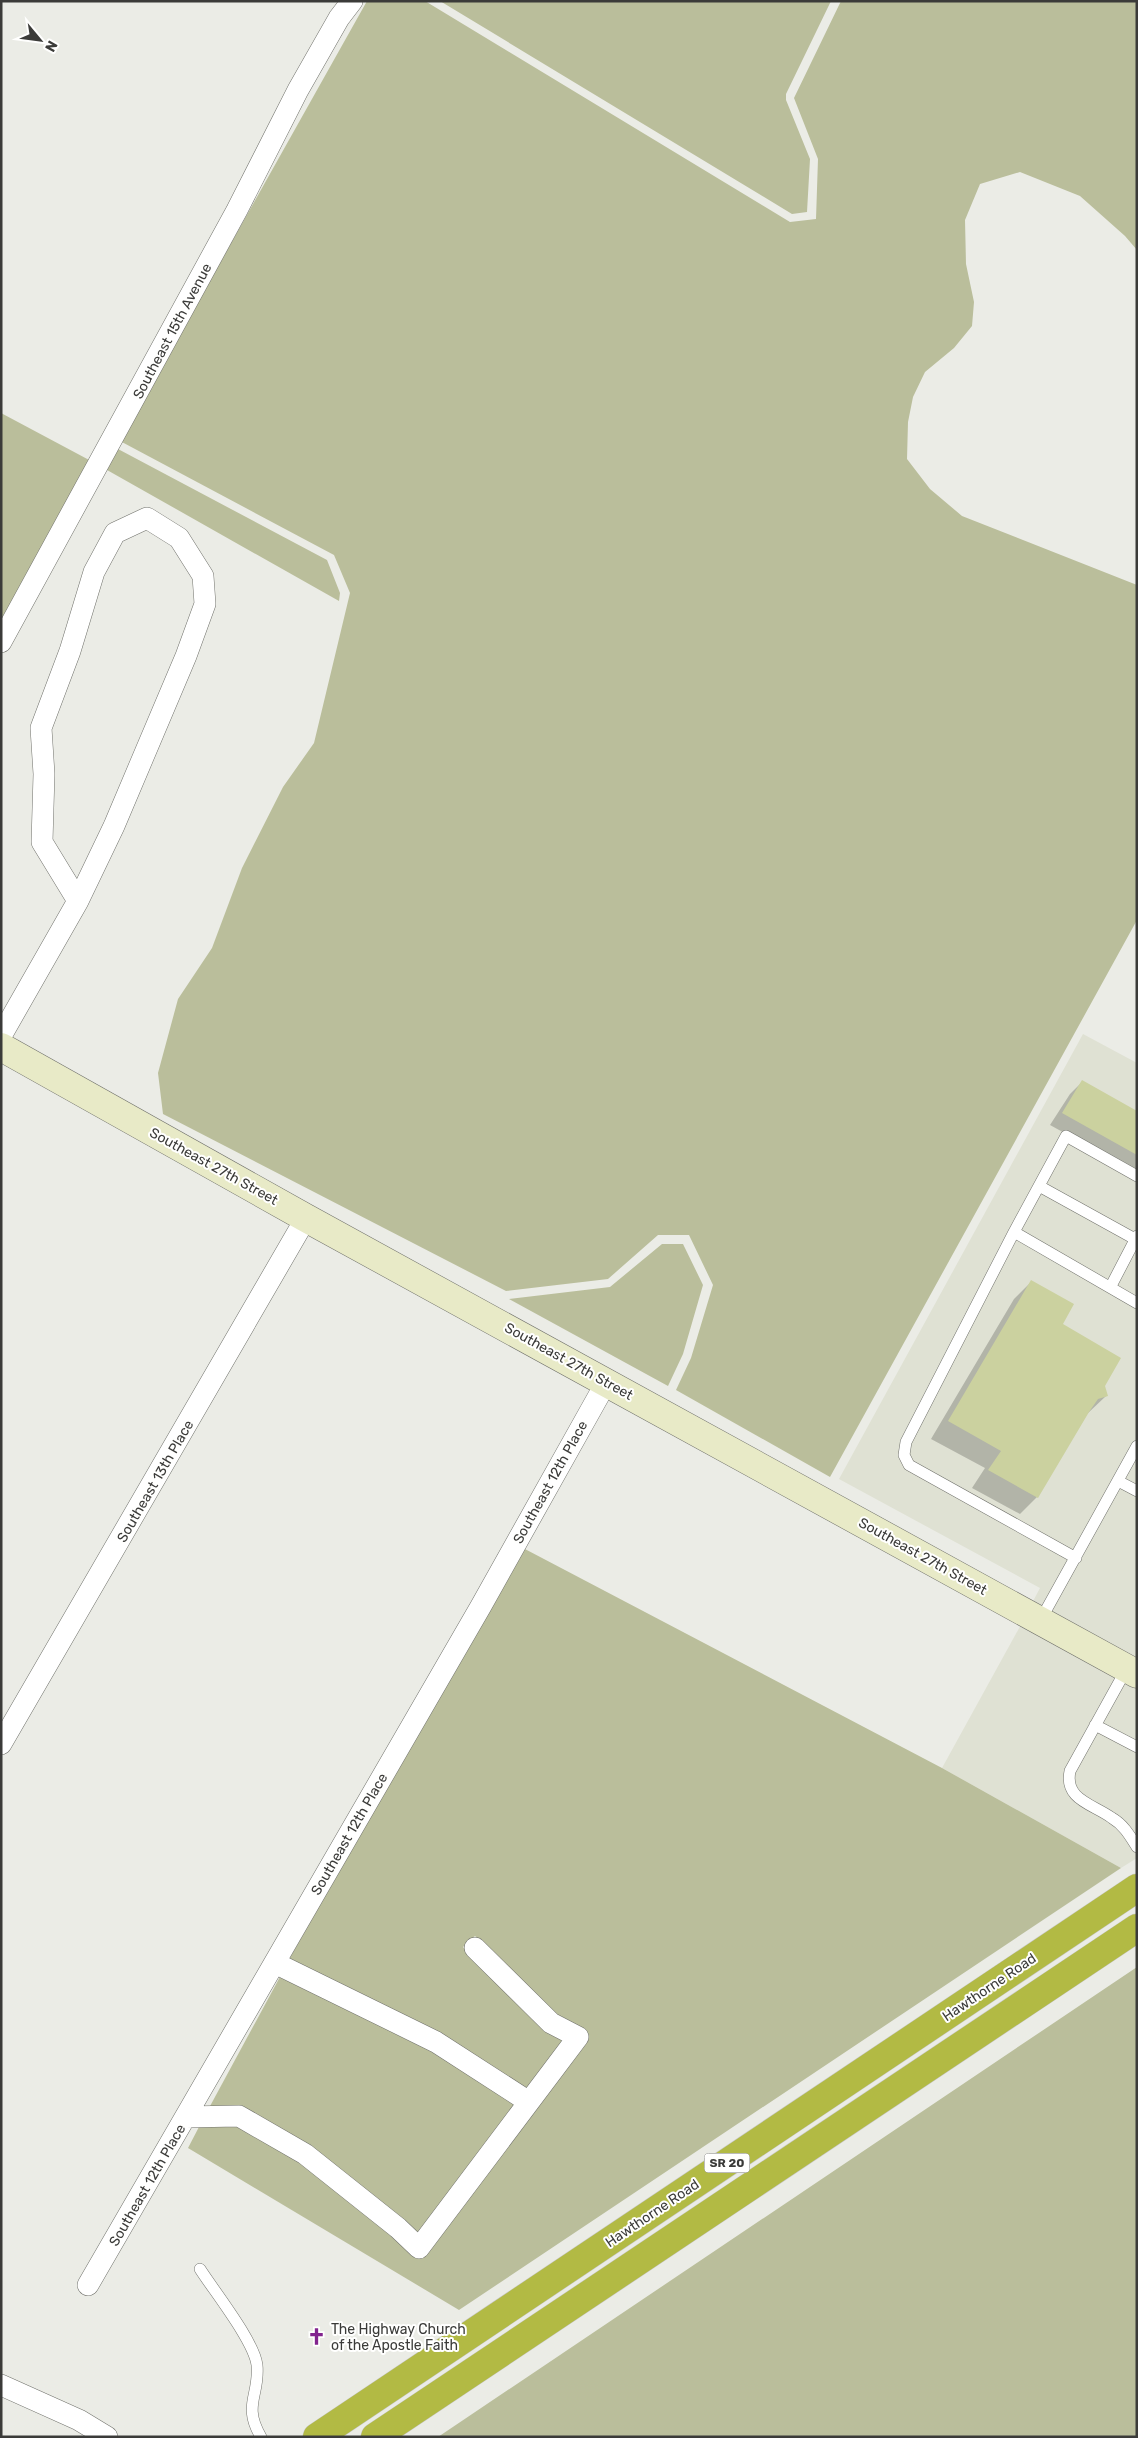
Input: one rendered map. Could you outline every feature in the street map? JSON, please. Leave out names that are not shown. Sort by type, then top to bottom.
[{"type":"highway","name":"Hawthorne Road","points":[[317,2437],[1137,1888]]},
{"type":"highway","name":"SR 20","points":[[375,2437],[1137,1928]]},
{"type":"highway","points":[[903,2045],[920,2073]]},
{"type":"highway","points":[[501,2314],[518,2342]]},
{"type":"street","name":"Southeast 15th Avenue","points":[[1,642],[194,290],[298,90],[335,10],[352,1]]},
{"type":"street","points":[[1,1036],[78,900],[118,817],[186,656],[205,604],[204,576],[179,538],[147,518],[115,533],[94,572],[70,650],[41,728],[44,774],[42,842],[78,900]]},
{"type":"street","name":"Southeast 27th Street","points":[[1,1047],[306,1218],[607,1381],[1132,1671]]},
{"type":"street","name":"Southeast 13th Place","points":[[1,1744],[306,1218]]},
{"type":"street","name":"Southeast 12th Place","points":[[88,2285],[275,1963],[607,1381]]},
{"type":"street","points":[[186,2118],[239,2116],[305,2154],[398,2228],[419,2248],[578,2037],[552,2022],[476,1948]]},
{"type":"street","points":[[275,1963],[436,2042],[528,2102]]},
{"type":"street","points":[[1,2385],[100,2435]]},
{"type":"lane","points":[[1076,1558],[909,1465],[904,1455],[906,1442],[1014,1232],[1066,1136],[1137,1176]]},
{"type":"lane","points":[[1039,1186],[1136,1238],[1110,1286]]},
{"type":"lane","points":[[1014,1232],[1137,1303]]},
{"type":"lane","points":[[1040,1621],[1137,1446]]},
{"type":"lane","points":[[1118,1481],[1137,1491]]},
{"type":"lane","points":[[1132,1671],[1095,1725],[1070,1771],[1068,1782],[1071,1790],[1079,1798],[1123,1826],[1137,1848]]},
{"type":"lane","points":[[1095,1725],[1137,1747]]},
{"type":"lane","points":[[200,2269],[250,2346],[257,2365],[251,2403],[252,2420],[261,2437]]},
{"type":"shaded area","points":[[1083,1034],[1137,1063],[1137,1665],[1030,1607],[1040,1588],[839,1479]]},
{"type":"shaded area","points":[[1023,1621],[1137,1683],[1137,1858],[1121,1868],[942,1768]]},
{"type":"green space","points":[[367,1],[425,1],[790,222],[816,219],[818,159],[794,98],[841,1],[1137,1],[1137,250],[1125,236],[1080,196],[1020,172],[980,184],[965,220],[966,264],[974,302],[972,326],[954,348],[925,372],[913,397],[908,422],[907,459],[930,489],[962,516],[1137,585],[1137,920],[830,1477],[676,1390],[691,1358],[713,1285],[689,1235],[658,1235],[608,1279],[506,1291],[163,1114],[158,1073],[178,999],[212,948],[242,868],[283,787],[314,743],[350,593],[334,555],[120,441]]},
{"type":"green space","points":[[440,1],[831,1],[786,94],[786,100],[810,159],[807,212],[792,214]]},
{"type":"green space","points":[[1,413],[91,461],[1,624]]},
{"type":"green space","points":[[118,449],[327,560],[340,593],[339,601],[107,470]]},
{"type":"green space","points":[[662,1244],[683,1244],[703,1285],[683,1354],[668,1386],[509,1299],[610,1287]]},
{"type":"green space","points":[[523,1548],[942,1768],[1121,1868],[459,2310],[188,2148],[200,2125],[237,2124],[301,2160],[422,2259],[585,2042],[475,1936],[463,1947],[521,2005],[565,2039],[526,2091],[288,1961]]},
{"type":"green space","points":[[1137,1967],[1137,2437],[438,2437]]},
{"type":"green space","points":[[281,1975],[432,2049],[516,2103],[417,2235],[404,2222],[209,2108]]},
{"type":"building","points":[[1082,1080],[1137,1111],[1137,1155],[1062,1113]]},
{"type":"building","points":[[1031,1280],[1074,1304],[1063,1324],[1121,1358],[1105,1386],[1108,1396],[1098,1399],[1089,1412],[1038,1498],[988,1470],[1001,1451],[948,1421]]},
{"type":"place","name":"The Highway Church of the Apostle Faith","points":[[317,2337]]}]
